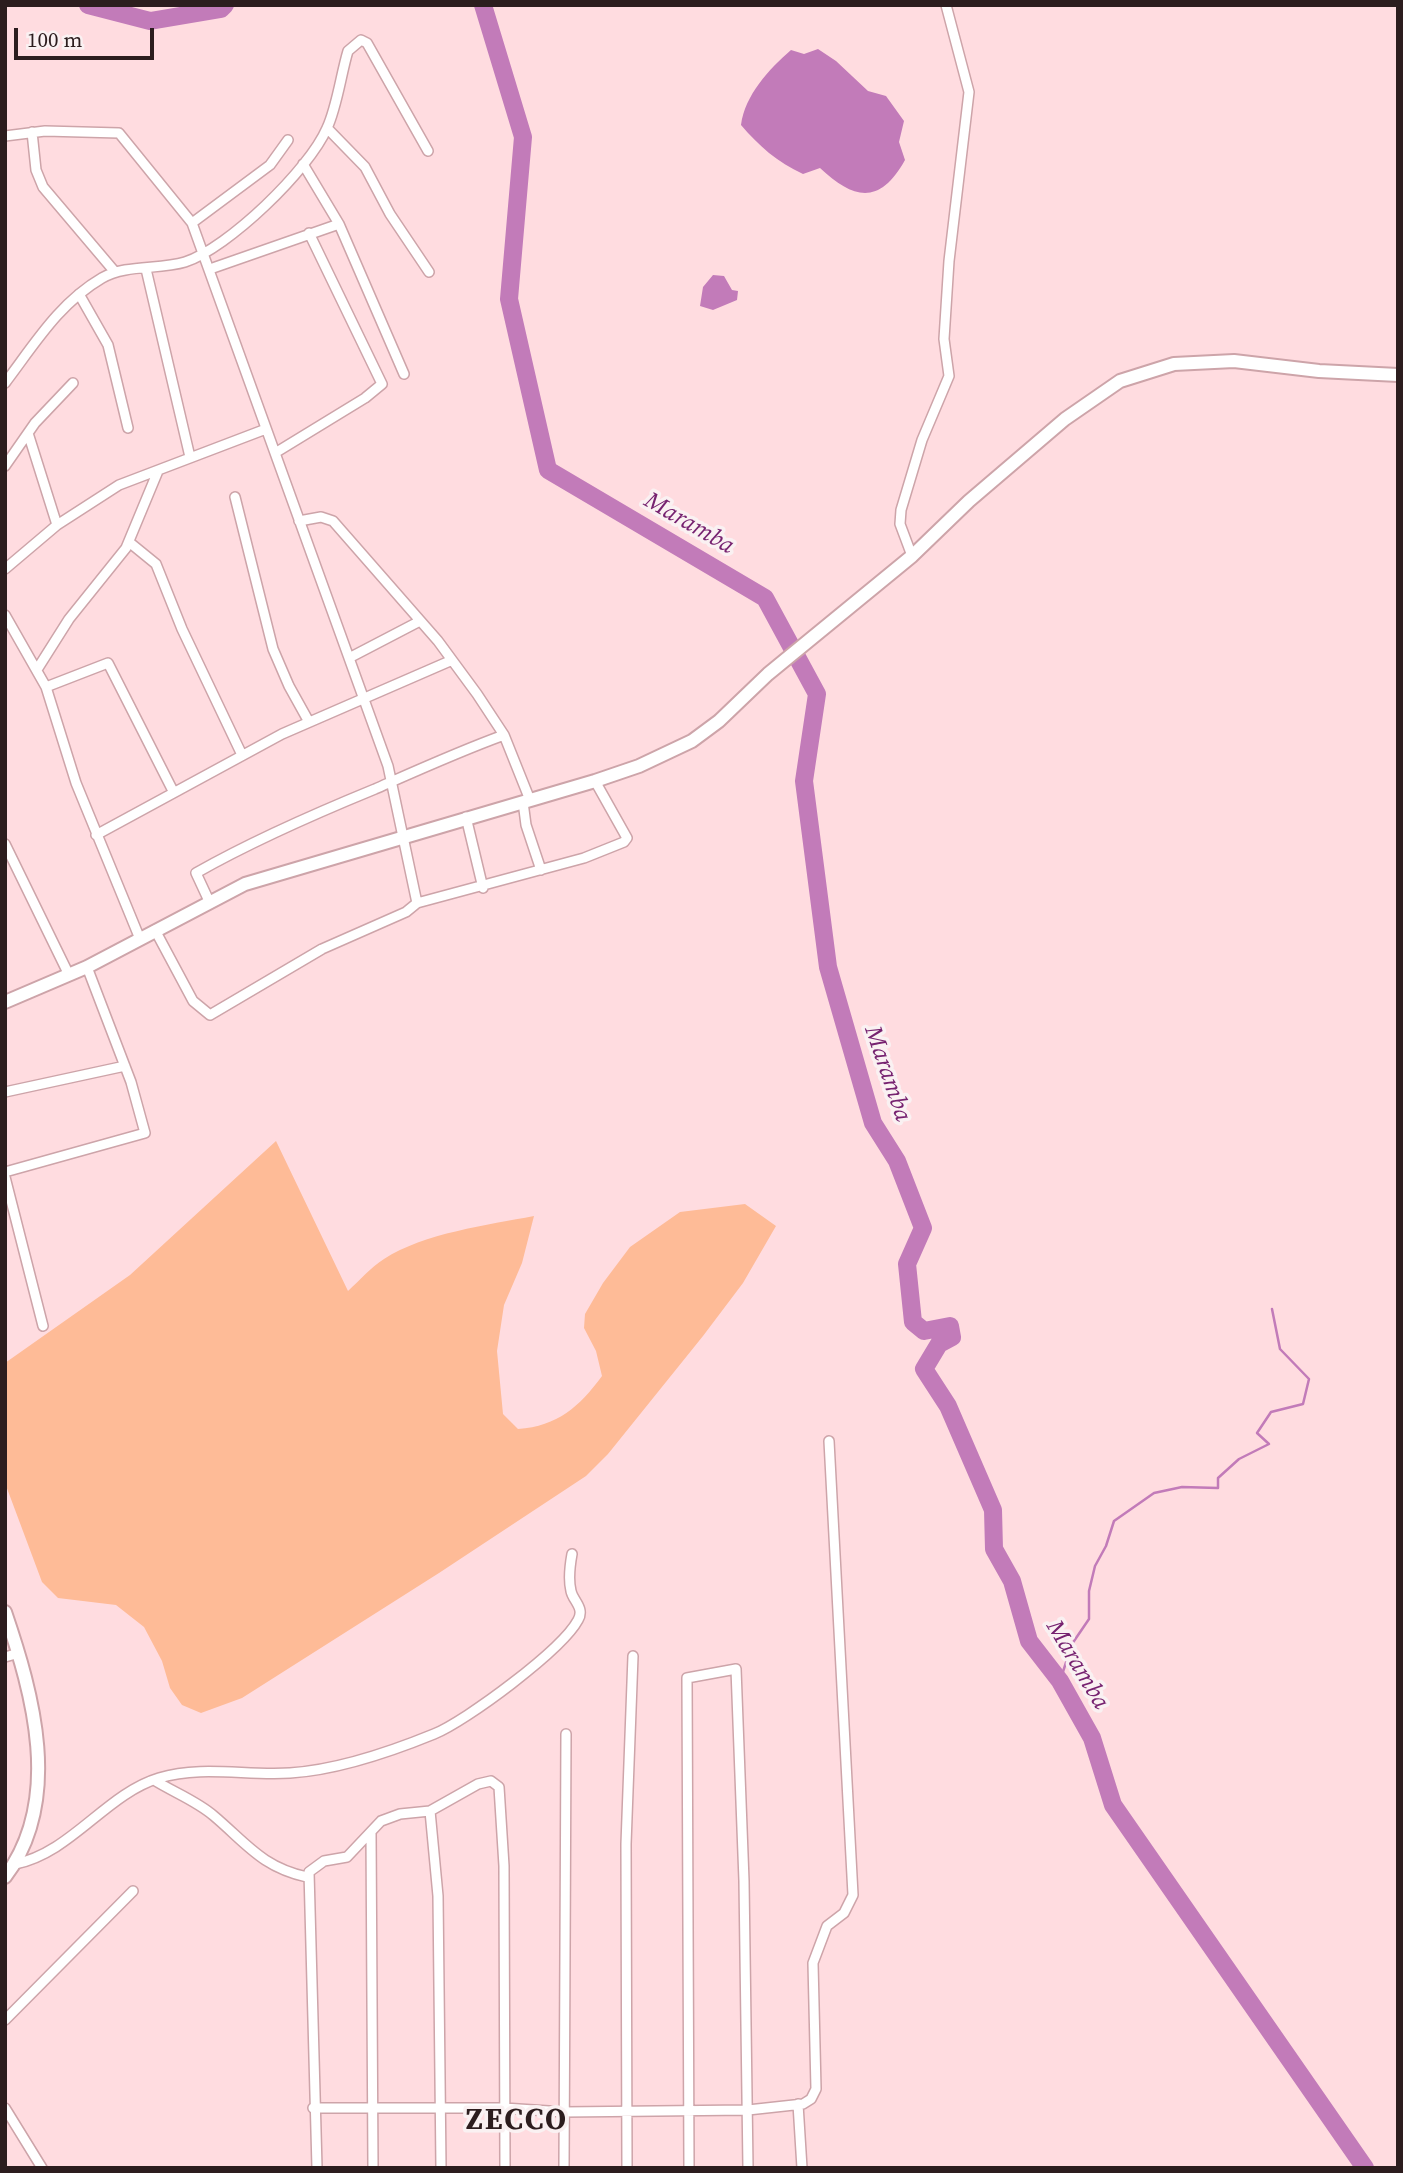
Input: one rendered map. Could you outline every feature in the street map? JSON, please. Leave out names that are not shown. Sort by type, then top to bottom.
[{"type":"street","points":[[912,556],[900,524],[901,510],[922,440],[949,376],[944,340],[949,261],[969,92],[946,5]]},
{"type":"street","points":[[5,383],[53,319],[79,294],[115,272],[166,267],[204,254],[244,227],[303,164],[327,128],[348,51],[361,40],[367,43],[380,63],[428,151]]},
{"type":"street","points":[[327,128],[365,167],[390,214],[429,272]]},
{"type":"street","points":[[5,136],[32,132],[119,133],[192,223],[392,781],[417,903]]},
{"type":"street","points":[[32,132],[36,170],[43,187],[115,272]]},
{"type":"street","points":[[192,223],[270,165],[288,141]]},
{"type":"street","points":[[303,164],[339,224],[404,374]]},
{"type":"street","points":[[210,269],[339,224]]},
{"type":"street","points":[[275,453],[365,398],[382,384],[338,288],[309,233]]},
{"type":"street","points":[[146,270],[190,457]]},
{"type":"street","points":[[79,294],[108,345],[128,428]]},
{"type":"street","points":[[5,1002],[87,967],[209,901],[282,870],[595,781],[639,766],[692,741],[719,721],[768,674],[912,556],[969,501],[1065,419],[1120,381],[1174,364],[1234,361],[1319,371],[1398,375]]},
{"type":"street","points":[[5,466],[59,394],[73,383]]},
{"type":"street","points":[[5,569],[57,525],[119,485],[266,429]]},
{"type":"street","points":[[28,433],[57,525]]},
{"type":"street","points":[[38,668],[69,620],[111,570],[129,542],[158,471]]},
{"type":"street","points":[[235,497],[273,649],[309,722]]},
{"type":"street","points":[[299,521],[321,517],[333,521],[420,621],[504,735],[526,801],[526,825],[541,870]]},
{"type":"street","points":[[129,542],[156,564],[182,629],[242,755]]},
{"type":"street","points":[[5,615],[38,668],[46,687],[96,835],[140,939]]},
{"type":"street","points":[[349,658],[420,621]]},
{"type":"street","points":[[96,835],[173,791],[309,722],[450,661]]},
{"type":"street","points":[[46,687],[108,663],[173,791]]},
{"type":"street","points":[[209,901],[196,873],[284,827],[436,760],[504,735]]},
{"type":"street","points":[[155,930],[193,1001],[210,1015],[322,948],[406,912],[417,903],[483,888],[606,850],[627,838],[595,781]]},
{"type":"street","points":[[466,817],[483,888]]},
{"type":"street","points":[[5,844],[69,975]]},
{"type":"street","points":[[43,1326],[5,1175],[145,1133],[125,1066],[87,967]]},
{"type":"street","points":[[5,1092],[125,1066]]},
{"type":"street","points":[[313,2108],[504,2108],[564,2112],[748,2109],[808,2102],[816,2089],[814,1954],[827,1926],[844,1913],[853,1895],[829,1441]]},
{"type":"street","points":[[15,1864],[46,1855],[91,1819],[154,1780],[185,1771],[293,1773],[351,1761],[436,1734],[512,1683],[551,1650],[578,1620],[580,1606],[570,1587],[572,1554]]},
{"type":"street","points":[[5,1612],[33,1702],[37,1786],[30,1825],[15,1864],[5,1877]]},
{"type":"street","points":[[5,1657],[19,1653]]},
{"type":"street","points":[[627,2168],[626,1844],[633,1656]]},
{"type":"street","points":[[689,2168],[687,1678],[736,1669],[748,2168]]},
{"type":"street","points":[[564,2168],[566,1734]]},
{"type":"street","points":[[154,1780],[212,1814],[254,1855],[271,1865],[307,1877]]},
{"type":"street","points":[[317,2168],[313,2108],[312,1946],[307,1877],[312,1867],[324,1861],[347,1857],[389,1817],[430,1811],[486,1782],[497,1783],[499,1787],[504,1866],[505,2168]]},
{"type":"street","points":[[430,1811],[438,1896],[441,2168]]},
{"type":"street","points":[[371,1832],[373,2168]]},
{"type":"street","points":[[5,2020],[133,1891]]},
{"type":"street","points":[[798,2104],[802,2168]]},
{"type":"street","points":[[5,2108],[42,2168]]},
{"type":"shaded area","points":[[818,49],[836,61],[868,91],[886,96],[904,121],[899,142],[905,160],[896,175],[876,191],[866,193],[844,187],[820,168],[803,174],[769,153],[741,125],[747,103],[774,66],[791,50],[804,54]]},
{"type":"shaded area","points":[[713,275],[724,276],[732,290],[738,291],[737,300],[713,310],[700,306],[703,287]]},
{"type":"shaded area","points":[[276,1141],[348,1291],[370,1270],[400,1250],[437,1236],[534,1216],[522,1263],[504,1305],[497,1351],[503,1414],[518,1429],[545,1424],[566,1413],[585,1397],[602,1376],[596,1351],[584,1328],[585,1314],[603,1283],[630,1247],[680,1212],[745,1204],[776,1226],[743,1283],[703,1336],[608,1454],[586,1476],[242,1698],[201,1713],[182,1705],[170,1688],[162,1661],[144,1627],[116,1605],[58,1598],[42,1582],[5,1483],[5,1363],[130,1275]]},
{"type":"waterway","name":"Maramba","points":[[88,5],[150,21],[221,9],[225,5]]},
{"type":"waterway","name":"Maramba","points":[[483,5],[523,137],[509,299],[548,470],[765,598],[817,694],[804,781],[828,967],[873,1123],[897,1161],[923,1228],[907,1264],[913,1322],[924,1331],[950,1326],[952,1337],[939,1344],[924,1369],[948,1406],[993,1510],[994,1549],[1012,1581],[1029,1641],[1060,1681],[1092,1738],[1113,1805],[1365,2168]]},
{"type":"waterway","points":[[1060,1681],[1072,1644],[1089,1619],[1089,1591],[1095,1566],[1106,1546],[1114,1521],[1154,1493],[1182,1487],[1218,1488],[1218,1478],[1239,1459],[1269,1444],[1257,1433],[1271,1412],[1303,1404],[1309,1379],[1280,1349],[1272,1309]]},
{"type":"district","name":"ZECCO","points":[[517,2121]]}]
